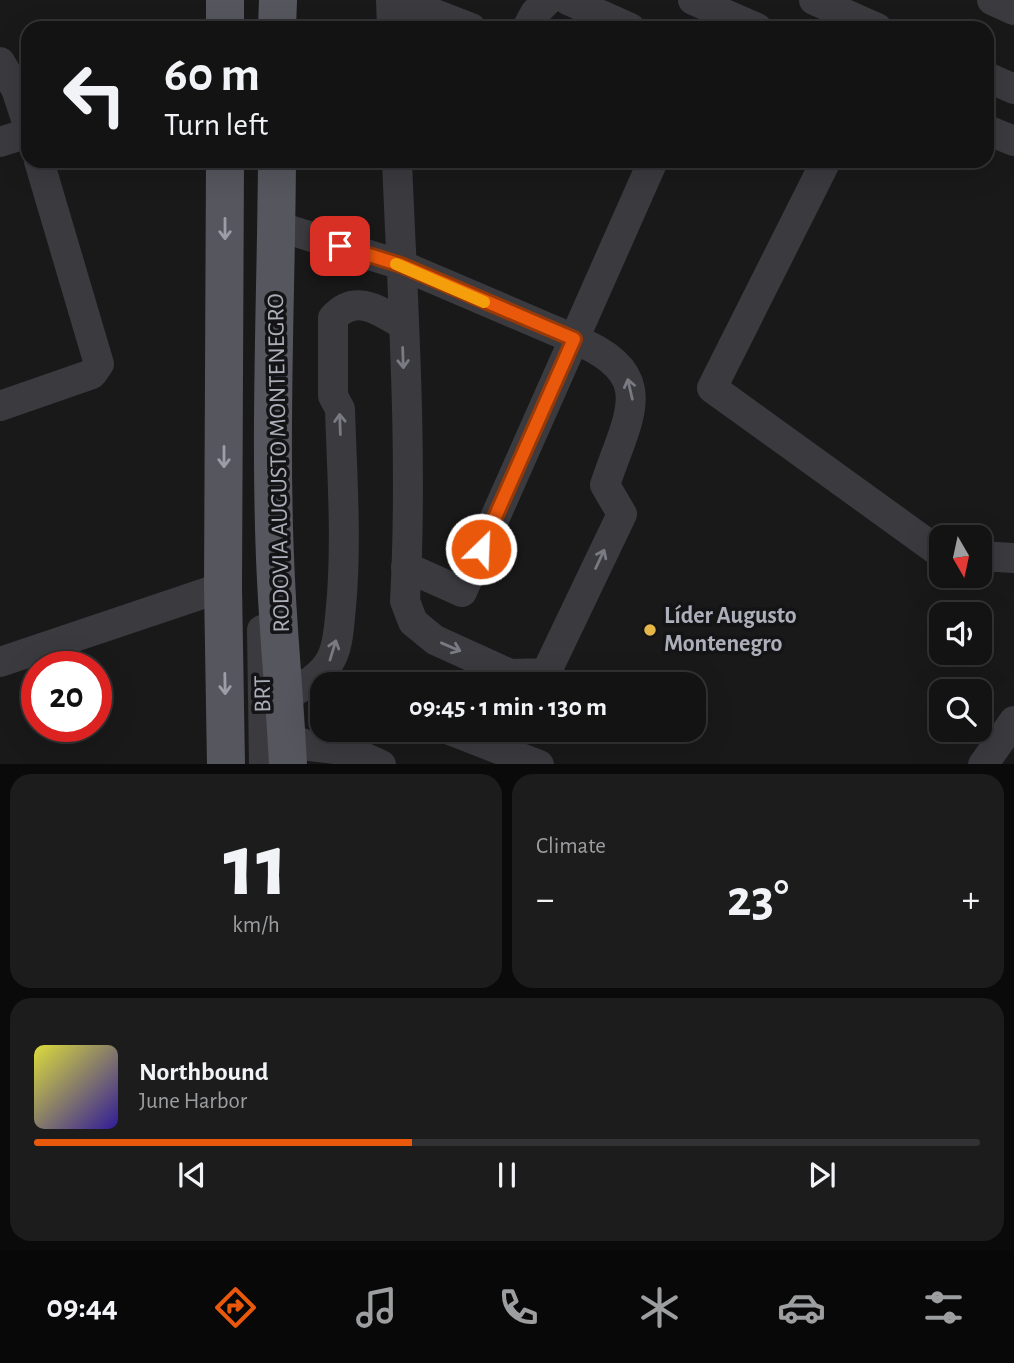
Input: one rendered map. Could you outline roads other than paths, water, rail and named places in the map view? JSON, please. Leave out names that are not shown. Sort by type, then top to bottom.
[{"type":"main road","points":[[225,0],[225,21]]},
{"type":"main road","points":[[277,21],[278,0]]},
{"type":"main road","points":[[225,168],[223,587],[226,764]]},
{"type":"main road","name":"RODOVIA AUGUSTO MONTENEGRO","points":[[277,168],[276,568],[305,689],[280,756]]},
{"type":"street","points":[[259,0],[259,21]]},
{"type":"street","points":[[391,0],[392,21]]},
{"type":"street","points":[[399,0],[453,21]]},
{"type":"street","points":[[531,21],[548,0]]},
{"type":"street","points":[[568,0],[614,21]]},
{"type":"street","points":[[693,0],[741,21]]},
{"type":"street","points":[[814,0],[853,21]]},
{"type":"street","points":[[992,0],[1014,10]]},
{"type":"street","points":[[0,62],[16,89],[21,104]]},
{"type":"street","points":[[994,80],[1014,89]]},
{"type":"street","points":[[994,133],[1014,141]]},
{"type":"street","points":[[0,142],[21,135]]},
{"type":"street","points":[[0,406],[92,374],[99,364],[41,168]]},
{"type":"street","name":"BRT","points":[[260,168],[260,525],[280,756]]},
{"type":"street","points":[[276,226],[401,265],[603,351],[625,373],[633,402],[605,485],[622,514],[546,673],[510,674],[435,640],[413,622],[405,601],[401,265],[397,168]]},
{"type":"street","points":[[406,567],[462,592],[650,168]]},
{"type":"street","points":[[822,168],[712,388],[929,545]]},
{"type":"street","points":[[305,689],[331,660],[338,635],[343,578],[340,409],[333,396],[333,318],[353,304],[366,305],[402,324]]},
{"type":"street","points":[[992,557],[1014,558]]},
{"type":"street","points":[[0,663],[223,587]]},
{"type":"street","points":[[984,764],[1014,721]]},
{"type":"street","points":[[481,742],[536,764]]},
{"type":"street","points":[[280,756],[310,746],[350,751],[379,764]]},
{"type":"place","name":"Líder Augusto Montenegro","points":[[650,630]]}]
